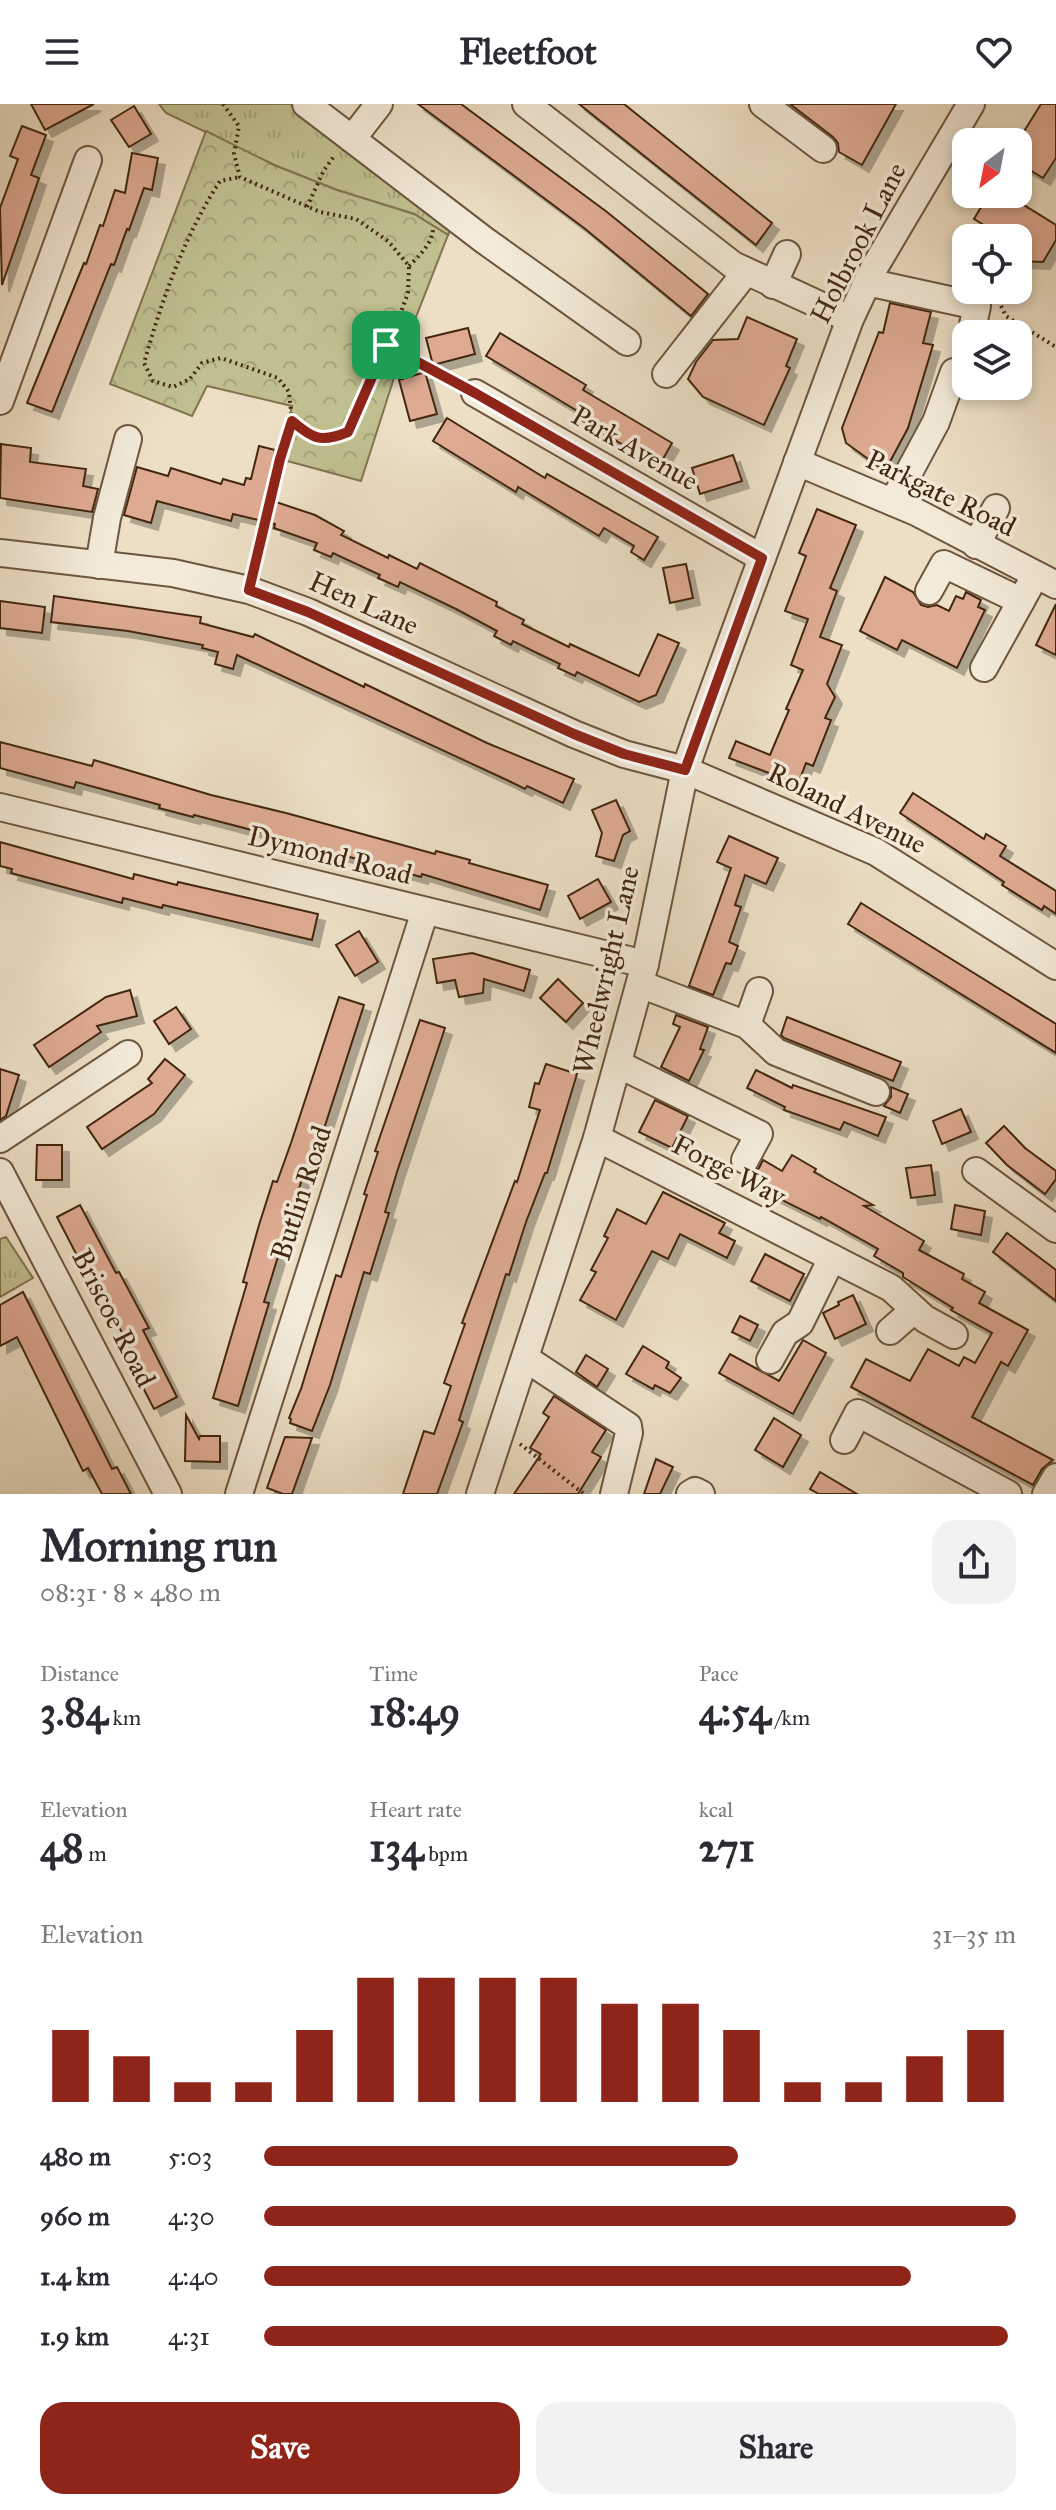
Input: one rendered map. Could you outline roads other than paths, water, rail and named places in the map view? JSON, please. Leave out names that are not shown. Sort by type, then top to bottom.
[{"type":"street","points":[[306,104],[345,145],[627,342]]},
{"type":"street","points":[[345,145],[379,104]]},
{"type":"street","points":[[526,104],[745,273],[850,319]]},
{"type":"street","points":[[763,104],[823,149]]},
{"type":"street","name":"Holbrook Lane","points":[[797,462],[850,319],[867,282],[971,104]]},
{"type":"street","points":[[0,401],[88,160]]},
{"type":"street","points":[[773,285],[787,254]]},
{"type":"street","points":[[666,374],[745,273]]},
{"type":"street","points":[[867,282],[977,306],[974,320]]},
{"type":"street","points":[[893,502],[933,429],[952,377]]},
{"type":"street","name":"Park Avenue","points":[[475,393],[762,558]]},
{"type":"street","points":[[99,565],[107,518],[128,439]]},
{"type":"street","name":"Parkgate Road","points":[[797,462],[893,502],[1046,580]]},
{"type":"street","name":"Wheelwright Lane","points":[[480,1494],[597,1138],[618,1064],[642,974],[685,770],[797,462]]},
{"type":"street","points":[[976,545],[996,508]]},
{"type":"street","name":"Hen Lane","points":[[0,553],[173,573],[249,590],[308,612],[574,734],[624,754],[685,770]]},
{"type":"street","points":[[929,591],[944,564],[1021,601]]},
{"type":"street","points":[[984,668],[1021,601],[1046,580]]},
{"type":"street","name":"Roland Avenue","points":[[685,770],[876,852],[1056,966]]},
{"type":"street","name":"Dymond Road","points":[[0,807],[425,911],[642,974],[747,1025]]},
{"type":"street","name":"Butlin Road","points":[[239,1494],[425,911]]},
{"type":"street","points":[[759,991],[747,1025],[776,1052],[876,1092]]},
{"type":"street","points":[[0,1139],[128,1054]]},
{"type":"street","points":[[618,1064],[759,1134],[745,1160]]},
{"type":"street","name":"Forge Way","points":[[597,1138],[891,1288],[914,1310],[954,1335]]},
{"type":"street","points":[[976,1171],[1056,1229]]},
{"type":"street","name":"Briscoe Road","points":[[0,1172],[10,1214],[168,1494]]},
{"type":"street","points":[[770,1360],[785,1333],[800,1323],[832,1258]]},
{"type":"street","points":[[890,1331],[914,1310]]},
{"type":"street","points":[[525,1358],[628,1426],[614,1494]]},
{"type":"street","points":[[844,1440],[858,1413],[1008,1494]]},
{"type":"street","points":[[1046,1494],[1056,1477]]},
{"type":"street","points":[[690,1494],[695,1491],[701,1494]]}]
